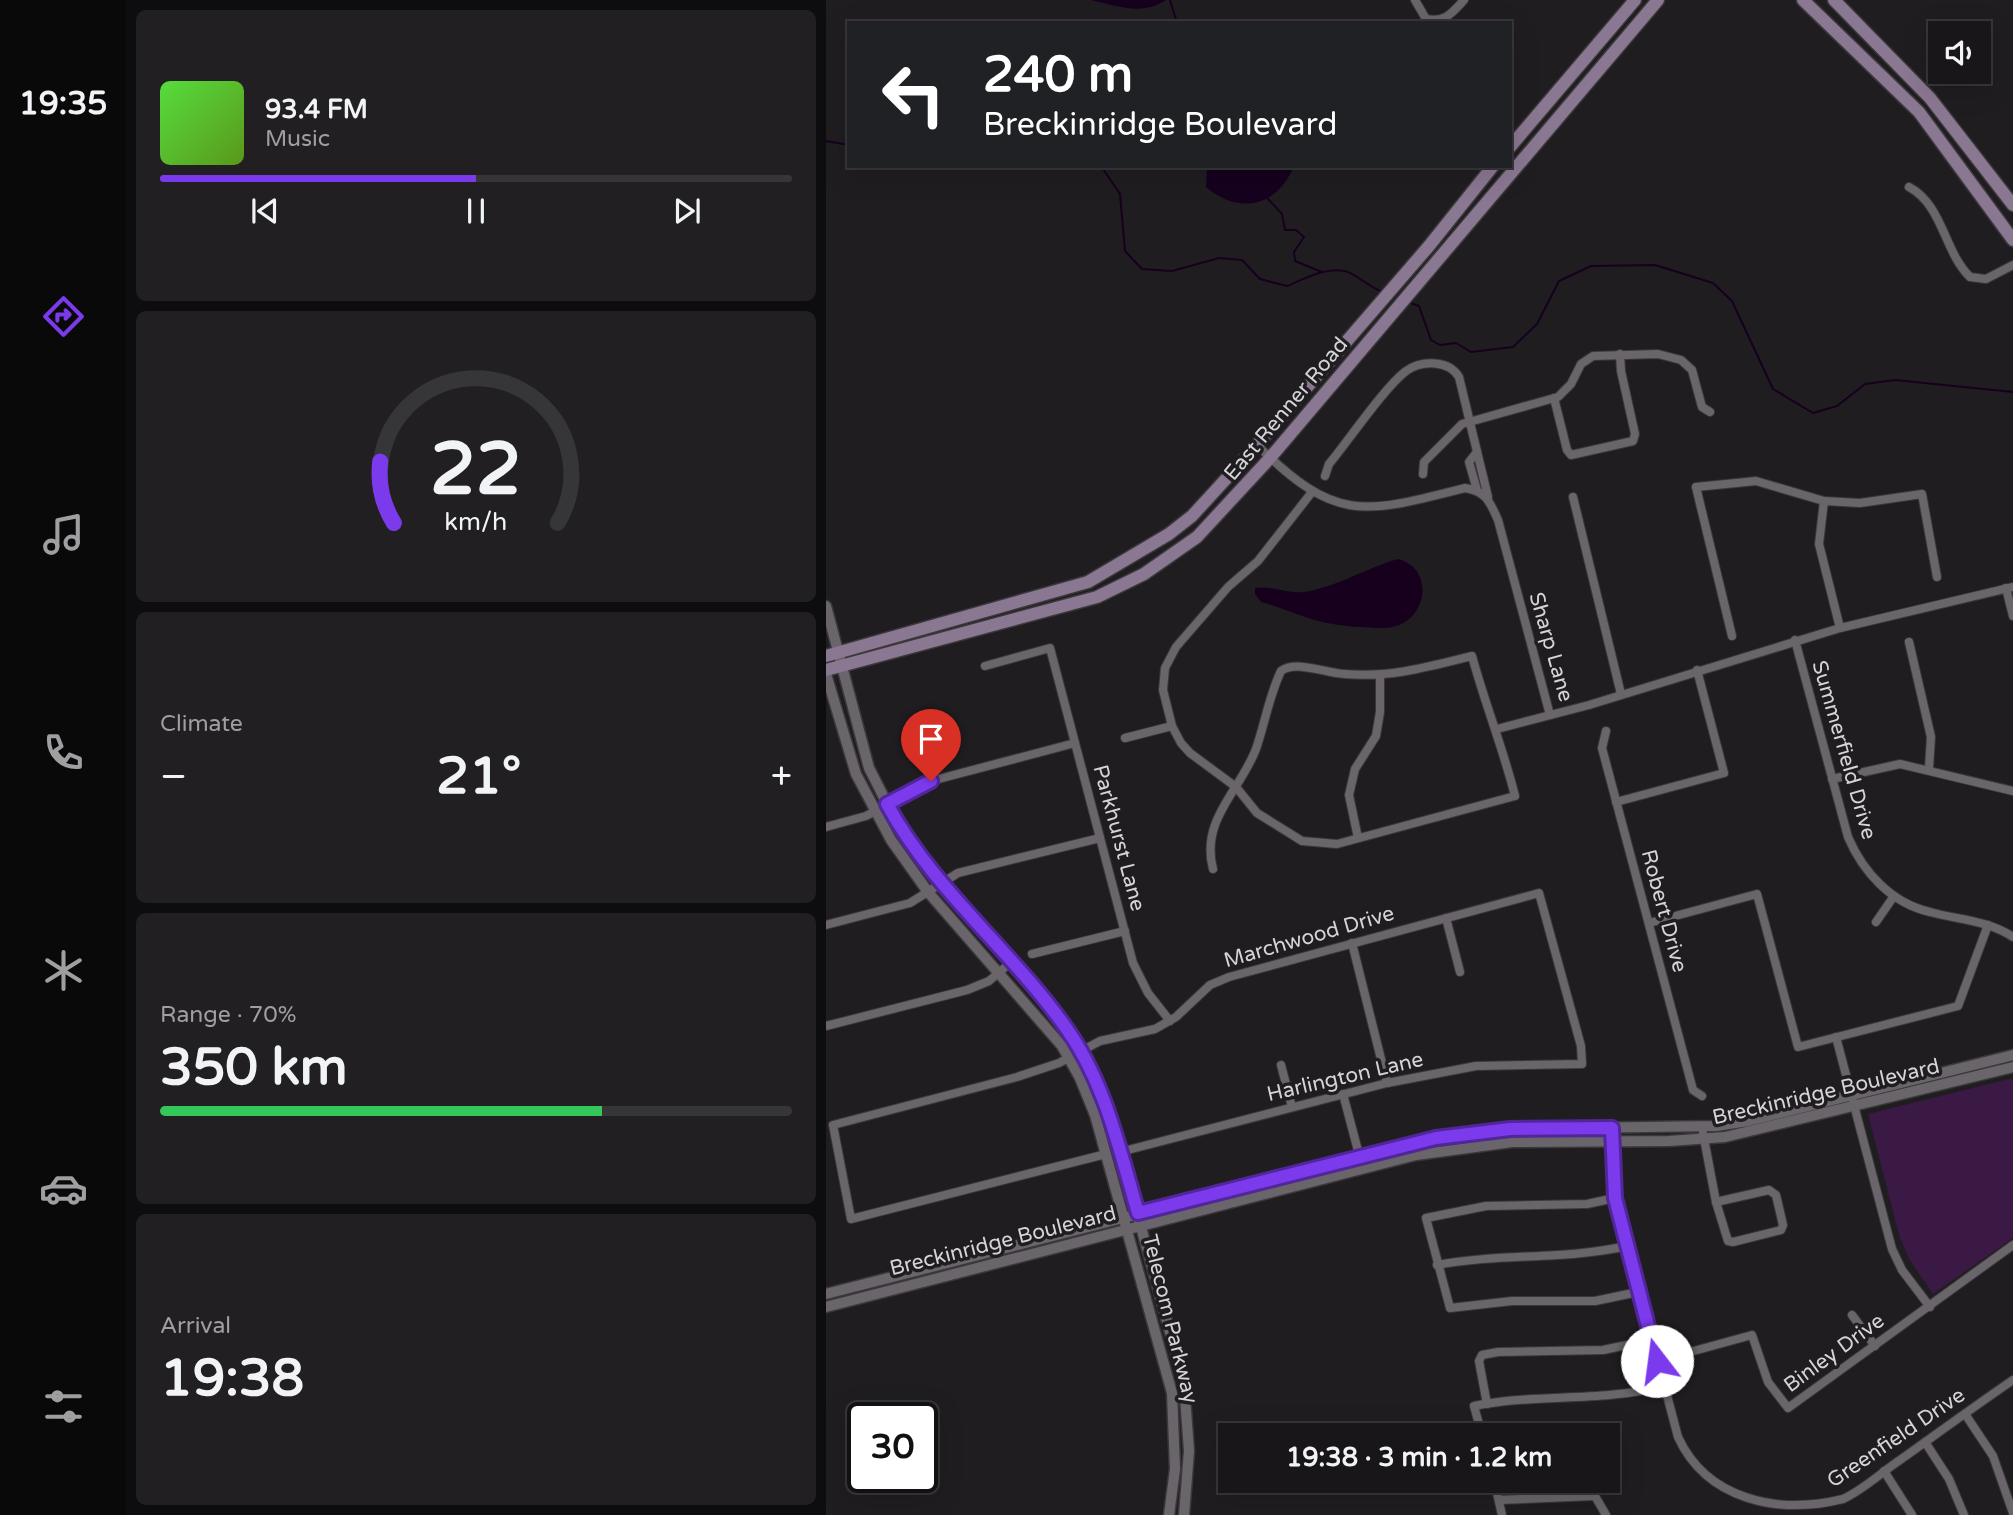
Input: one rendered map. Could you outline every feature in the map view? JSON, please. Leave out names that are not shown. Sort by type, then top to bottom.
[{"type":"main road","points":[[1512,145],[1635,0]]},
{"type":"main road","name":"East Renner Road","points":[[835,658],[1069,606],[1123,586],[1173,556],[1198,537],[1270,458],[1442,258],[1658,0]]},
{"type":"main road","points":[[1803,0],[1919,112],[2013,240]]},
{"type":"main road","points":[[1833,0],[1921,89],[2013,205]]},
{"type":"main road","points":[[1577,69],[1589,81]]},
{"type":"main road","name":"East Renner Road","points":[[826,672],[835,658],[1067,589],[1111,571],[1149,549],[1192,516],[1257,445],[1429,246],[1491,168]]},
{"type":"main road","points":[[1429,246],[1442,258]]},
{"type":"street","points":[[1415,0],[1426,19],[1436,21],[1447,18],[1464,0]]},
{"type":"street","points":[[1909,187],[1928,202],[1956,261],[1970,277],[1986,279],[2013,265]]},
{"type":"street","points":[[1554,398],[1570,454],[1630,443],[1634,439],[1620,354]]},
{"type":"street","points":[[1423,474],[1424,462],[1452,433],[1471,421],[1554,398],[1566,389],[1578,367],[1589,358],[1620,354],[1669,355],[1686,363],[1692,370],[1702,407],[1710,412]]},
{"type":"street","points":[[1325,476],[1329,464],[1408,370],[1438,363],[1449,365],[1456,371],[1471,421],[1476,452],[1469,462],[1477,490]]},
{"type":"street","points":[[1257,445],[1312,492],[1337,503],[1373,508],[1465,488],[1477,490],[1488,497]]},
{"type":"street","name":"Sharp Lane","points":[[1476,452],[1488,497],[1498,520],[1550,715],[1795,640],[2010,588]]},
{"type":"street","points":[[1732,636],[1696,487],[1756,481],[1824,501],[1860,503],[1922,494],[1937,577]]},
{"type":"street","points":[[1213,869],[1210,850],[1214,825],[1236,787],[1256,748],[1274,686],[1281,670],[1286,667],[1380,676],[1472,656],[1487,710],[1497,729],[1515,796],[1327,845],[1302,841],[1257,813],[1236,787],[1190,754],[1172,726],[1163,690],[1169,658],[1228,587],[1258,561],[1312,492]]},
{"type":"street","points":[[1573,498],[1621,694]]},
{"type":"street","points":[[1824,501],[1819,544],[1840,628]]},
{"type":"street","points":[[2010,588],[2013,616]]},
{"type":"street","name":"Telecom Parkway","points":[[826,606],[835,658],[864,751],[887,804],[909,842],[940,883],[1058,1017],[1080,1050],[1107,1107],[1184,1382],[1189,1451],[1184,1515]]},
{"type":"street","name":"Summerfield Drive","points":[[1795,640],[1852,847],[1870,874],[1894,896],[1927,912],[1988,925],[2013,937]]},
{"type":"street","points":[[1909,642],[1931,737],[1928,768]]},
{"type":"street","name":"Parkhurst Lane","points":[[985,666],[1050,648],[1125,931],[1141,981],[1170,1021]]},
{"type":"street","points":[[1616,802],[1724,773],[1697,670]]},
{"type":"street","name":"Telecom Parkway","points":[[826,672],[847,749],[875,811],[928,892],[1069,1057],[1095,1115],[1174,1407],[1175,1469],[1169,1515]]},
{"type":"street","points":[[1357,838],[1349,795],[1355,769],[1376,736],[1380,712],[1380,676]]},
{"type":"street","points":[[1497,729],[1550,715]]},
{"type":"street","points":[[1125,738],[1172,726]]},
{"type":"street","name":"Robert Drive","points":[[1606,731],[1602,748],[1616,802],[1693,1090],[1702,1096]]},
{"type":"street","points":[[826,827],[875,811],[931,781],[1075,743]]},
{"type":"street","points":[[1832,779],[1887,765],[1928,768],[2013,791]]},
{"type":"street","points":[[826,925],[910,903],[940,883],[980,866],[1100,838]]},
{"type":"street","name":"Marchwood Drive","points":[[1106,1154],[851,1219],[833,1125],[1017,1077],[1111,1038],[1142,1034],[1170,1021],[1197,996],[1222,979],[1539,893],[1581,1046],[1582,1064]]},
{"type":"street","points":[[1649,923],[1757,894],[1798,1047],[1958,1006],[1988,925]]},
{"type":"street","points":[[1877,922],[1894,896]]},
{"type":"street","points":[[1446,918],[1460,972]]},
{"type":"street","points":[[1032,954],[1125,931]]},
{"type":"street","points":[[1352,943],[1387,1083]]},
{"type":"street","points":[[826,1026],[967,990],[1010,963]]},
{"type":"street","points":[[1836,1037],[1896,1260],[1930,1307]]},
{"type":"street","name":"Breckinridge Boulevard","points":[[826,1294],[1359,1156],[1460,1134],[1510,1129],[1703,1139],[1747,1134],[2013,1055]]},
{"type":"street","name":"Harlington Lane","points":[[1120,1152],[1387,1083],[1476,1066],[1582,1064]]},
{"type":"street","points":[[1281,1065],[1292,1107]]},
{"type":"street","name":"Breckinridge Boulevard","points":[[826,1307],[1363,1168],[1450,1149],[1748,1121],[2013,1067]]},
{"type":"street","points":[[1343,1094],[1363,1168]]},
{"type":"street","points":[[1702,1127],[1716,1202],[1728,1241],[1777,1232],[1783,1225],[1776,1195],[1769,1190],[1716,1202]]},
{"type":"street","name":"Greenfield Drive","points":[[1613,1134],[1615,1198],[1678,1437],[1686,1454],[1703,1476],[1725,1494],[1742,1502],[1802,1512],[1846,1497],[2013,1380]]},
{"type":"street","points":[[1615,1198],[1587,1204],[1486,1206],[1426,1218],[1450,1308],[1512,1301],[1595,1301],[1638,1292]]},
{"type":"street","name":"Binley Drive","points":[[1657,1361],[1752,1335],[1768,1382],[1787,1408],[2013,1245]]},
{"type":"street","points":[[1437,1265],[1494,1256],[1592,1252],[1627,1246]]},
{"type":"street","points":[[959,1259],[962,1272]]},
{"type":"street","points":[[1853,1315],[1875,1346]]},
{"type":"street","points":[[1487,1404],[1479,1361],[1482,1355],[1498,1352],[1603,1350],[1651,1339]]},
{"type":"street","points":[[1479,1423],[1474,1406],[1614,1397],[1664,1386]]},
{"type":"street","points":[[1174,1407],[1187,1404]]},
{"type":"street","points":[[1965,1414],[1993,1456],[2011,1494],[2013,1513]]},
{"type":"street","points":[[1925,1442],[1949,1479],[1964,1515]]},
{"type":"street","points":[[1884,1471],[1912,1515]]},
{"type":"street","points":[[1497,1493],[1503,1515]]},
{"type":"street","points":[[1499,1500],[1595,1496],[1606,1515]]},
{"type":"shaded area","points":[[1091,0],[1166,0],[1139,9]]},
{"type":"shaded area","points":[[1207,168],[1293,168],[1278,191],[1256,202],[1231,201],[1206,187]]},
{"type":"shaded area","points":[[1398,559],[1411,565],[1419,574],[1422,597],[1410,619],[1398,625],[1368,628],[1326,623],[1261,602],[1255,594],[1255,588],[1261,587],[1298,592],[1316,590]]},
{"type":"shaded area","points":[[2013,1078],[2013,1238],[1933,1294],[1909,1259],[1899,1235],[1868,1114]]},
{"type":"waterway","points":[[1170,0],[1176,21]]},
{"type":"waterway","points":[[826,141],[847,145]]},
{"type":"waterway","points":[[1102,168],[1120,194],[1125,251],[1142,269],[1172,271],[1219,258],[1242,260],[1260,279],[1287,286],[1315,274],[1337,270],[1349,272],[1383,292]]},
{"type":"waterway","points":[[1268,199],[1282,214],[1285,230],[1296,230],[1304,237],[1294,252],[1295,261],[1322,272]]},
{"type":"waterway","points":[[1408,302],[1419,306],[1431,340],[1440,345],[1456,343],[1471,352],[1513,347],[1537,324],[1559,281],[1591,266],[1655,265],[1713,283],[1732,301],[1773,389],[1813,413],[1837,406],[1865,384],[1895,380],[2013,392]]},
{"type":"route","points":[[931,781],[887,804],[909,842],[940,883],[1052,1010],[1080,1050],[1110,1114],[1138,1213],[1436,1138],[1510,1129],[1612,1128],[1615,1198],[1657,1361]]}]
